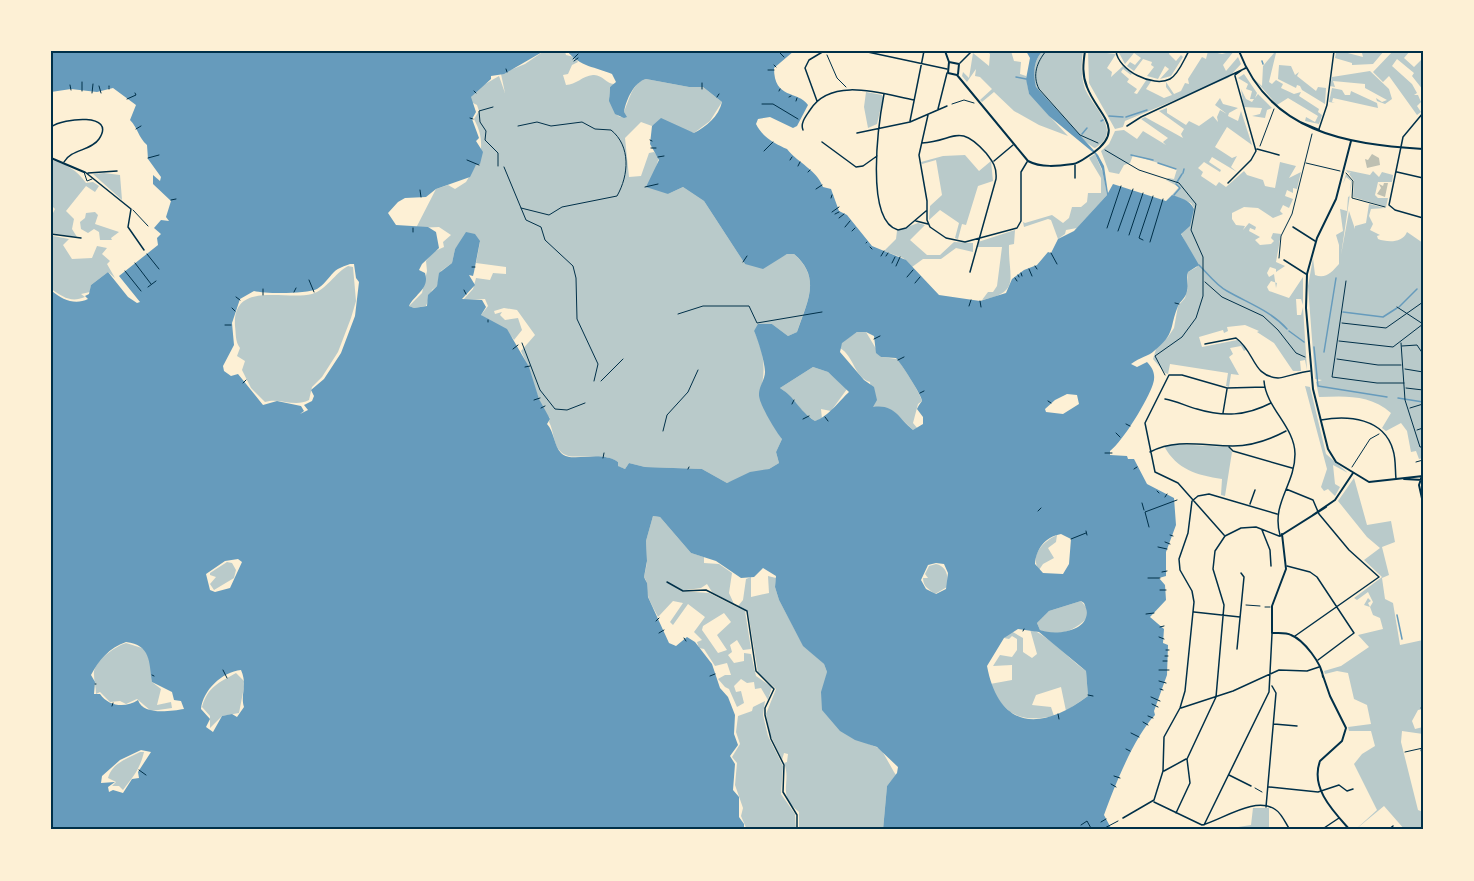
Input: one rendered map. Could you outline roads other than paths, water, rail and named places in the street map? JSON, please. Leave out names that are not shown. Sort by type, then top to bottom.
[{"type":"street","points":[[817,101],[805,68],[809,60],[824,51]]},
{"type":"street","points":[[862,51],[947,70],[957,75],[1000,126],[1012,145],[1028,161],[1043,166],[1075,164],[1096,151],[1106,141],[1109,131],[1107,122],[1084,81],[1085,51]]},
{"type":"street","points":[[910,122],[924,51]]},
{"type":"street","points":[[937,110],[949,62],[945,51]]},
{"type":"street","points":[[957,75],[959,64],[972,51]]},
{"type":"street","points":[[1116,51],[1128,70],[1161,81],[1173,77],[1189,51]]},
{"type":"street","points":[[1239,51],[1246,68],[1266,98],[1300,122],[1352,141],[1423,149]]},
{"type":"street","points":[[1319,130],[1327,105],[1334,51]]},
{"type":"street","points":[[949,62],[959,64]]},
{"type":"street","points":[[1127,126],[1141,117],[1246,68]]},
{"type":"street","points":[[1228,183],[1251,160],[1256,148],[1234,75]]},
{"type":"street","points":[[803,130],[804,120],[817,101],[847,87],[914,100]]},
{"type":"street","points":[[884,94],[877,128],[877,155],[879,198],[888,224],[901,230],[927,210]]},
{"type":"street","points":[[857,133],[910,122],[947,106]]},
{"type":"street","points":[[1423,113],[1405,132],[1388,207],[1423,218]]},
{"type":"street","points":[[928,115],[919,159],[929,225]]},
{"type":"street","points":[[51,127],[61,121],[83,118],[94,121],[100,127],[102,133],[97,142],[67,156],[64,162]]},
{"type":"street","points":[[921,143],[954,134],[963,135],[974,140],[993,162],[996,179],[970,272]]},
{"type":"street","points":[[1352,141],[1334,207],[1316,242],[1307,274],[1310,371],[1330,455],[1353,473],[1371,483],[1401,478],[1422,480],[1423,503]]},
{"type":"street","points":[[822,142],[858,168],[877,155]]},
{"type":"street","points":[[993,162],[1012,145]]},
{"type":"street","points":[[1256,148],[1279,155]]},
{"type":"street","points":[[51,158],[64,162],[93,178],[131,209],[128,228],[144,250]]},
{"type":"street","points":[[915,221],[929,225],[950,239],[977,241],[1013,230],[1020,225],[1022,170],[1028,161]]},
{"type":"street","points":[[1075,164],[1075,178]]},
{"type":"street","points":[[85,173],[117,171]]},
{"type":"street","points":[[1397,171],[1423,178]]},
{"type":"street","points":[[1293,227],[1316,242]]},
{"type":"street","points":[[51,234],[81,238]]},
{"type":"street","points":[[1284,261],[1307,274]]},
{"type":"street","points":[[1205,344],[1236,338],[1248,349],[1263,375],[1280,378],[1295,372],[1310,371]]},
{"type":"street","points":[[1225,536],[1176,481],[1155,472],[1146,421],[1160,394],[1166,375],[1182,375],[1227,388],[1265,387]]},
{"type":"street","points":[[1264,381],[1270,403],[1287,430],[1295,450],[1293,468],[1276,514],[1287,566],[1272,608],[1273,613]]},
{"type":"street","points":[[1223,414],[1227,388]]},
{"type":"street","points":[[1165,399],[1223,414],[1246,413],[1270,403]]},
{"type":"street","points":[[1321,420],[1349,417],[1366,421],[1383,433],[1393,450],[1396,479]]},
{"type":"street","points":[[1150,452],[1173,443],[1229,446],[1256,443],[1287,430]]},
{"type":"street","points":[[1229,446],[1233,451],[1293,468]]},
{"type":"street","points":[[1282,536],[1335,500],[1353,473]]},
{"type":"street","points":[[1286,489],[1311,499],[1349,550],[1379,577],[1294,637]]},
{"type":"street","points":[[1250,505],[1255,490]]},
{"type":"street","points":[[1123,818],[1153,802],[1163,771],[1164,738],[1180,708],[1185,691],[1193,612],[1192,591],[1181,572],[1179,559],[1188,533],[1189,511],[1193,500],[1209,494],[1276,514]]},
{"type":"street","points":[[1176,813],[1190,783],[1186,759],[1216,697],[1223,596],[1212,564],[1215,551],[1225,536],[1241,528],[1253,527],[1282,536]]},
{"type":"street","points":[[1262,530],[1270,550],[1271,567]]},
{"type":"street","points":[[1287,566],[1314,574],[1354,633],[1316,661]]},
{"type":"street","points":[[1237,649],[1244,578],[1241,573]]},
{"type":"street","points":[[667,582],[681,591],[706,590],[747,611],[756,671],[774,689],[765,708],[765,715],[771,739],[784,765],[783,792],[797,814],[797,830]]},
{"type":"street","points":[[1204,825],[1271,685],[1274,603]]},
{"type":"street","points":[[1193,612],[1240,617]]},
{"type":"street","points":[[1272,633],[1294,637],[1316,661],[1346,728],[1341,742],[1320,763],[1320,790],[1350,830]]},
{"type":"street","points":[[1180,708],[1216,697],[1271,673],[1283,670],[1320,669]]},
{"type":"street","points":[[1266,807],[1276,692],[1271,685]]},
{"type":"street","points":[[1274,724],[1297,726]]},
{"type":"street","points":[[1163,771],[1186,759]]},
{"type":"street","points":[[1228,774],[1251,786]]},
{"type":"street","points":[[1268,787],[1320,790],[1339,785],[1347,791],[1353,789]]},
{"type":"street","points":[[1153,802],[1204,825],[1246,808],[1266,807],[1278,812],[1290,830]]},
{"type":"street","points":[[1321,830],[1340,818]]},
{"type":"street","points":[[1388,830],[1393,826]]},
{"type":"lane","points":[[85,173],[87,181],[93,178]]},
{"type":"lane","points":[[131,209],[141,215],[148,226]]},
{"type":"lane","points":[[1264,607],[1272,608]]},
{"type":"water","points":[[51,51],[544,51],[504,74],[491,76],[491,79],[471,97],[476,112],[472,119],[479,138],[476,141],[483,152],[480,164],[476,165],[470,177],[436,189],[426,197],[405,198],[388,213],[396,225],[428,227],[436,232],[439,248],[422,264],[419,270],[425,273],[424,287],[409,306],[414,308],[427,306],[428,295],[437,286],[439,273],[452,263],[455,249],[466,232],[475,234],[480,241],[473,276],[469,275],[475,285],[462,299],[482,300],[486,307],[481,315],[507,329],[529,367],[539,399],[550,419],[547,424],[561,453],[572,457],[610,458],[625,469],[629,463],[645,467],[702,469],[727,483],[750,472],[769,469],[779,463],[776,452],[782,439],[768,418],[759,398],[765,368],[754,331],[758,324],[772,324],[788,336],[797,332],[810,291],[808,272],[794,254],[787,254],[763,269],[745,264],[704,201],[683,187],[668,194],[646,187],[659,160],[650,144],[652,126],[661,118],[694,133],[711,121],[722,102],[703,87],[689,87],[646,79],[631,92],[624,112],[627,117],[624,118],[615,114],[609,101],[610,87],[616,82],[612,74],[577,60],[567,51],[794,51],[774,68],[775,78],[782,90],[804,100],[808,105],[797,126],[793,128],[770,117],[758,119],[756,124],[759,129],[812,171],[823,187],[831,189],[839,211],[847,215],[872,246],[906,260],[939,295],[980,301],[1006,293],[1012,279],[1024,270],[1037,265],[1048,252],[1051,253],[1058,239],[1074,231],[1107,195],[1102,169],[1095,154],[1049,116],[1029,94],[1026,79],[1030,58],[1026,51],[1043,51],[1037,59],[1035,68],[1036,87],[1098,155],[1104,166],[1108,193],[1113,184],[1166,201],[1172,195],[1188,201],[1194,209],[1190,226],[1181,234],[1199,265],[1188,272],[1186,293],[1178,306],[1169,335],[1152,353],[1131,364],[1137,367],[1147,362],[1153,372],[1154,381],[1134,420],[1122,439],[1110,451],[1110,455],[1127,456],[1128,459],[1134,459],[1147,484],[1174,498],[1176,525],[1166,552],[1166,576],[1159,578],[1165,585],[1166,600],[1150,617],[1164,629],[1163,643],[1168,645],[1167,675],[1154,711],[1155,715],[1133,748],[1104,815],[1112,830],[883,830],[887,786],[897,773],[898,767],[877,747],[855,740],[840,731],[822,710],[821,692],[827,672],[824,664],[803,646],[779,600],[775,587],[776,576],[763,568],[754,577],[741,578],[716,561],[691,553],[660,517],[653,516],[646,541],[647,561],[644,577],[648,597],[669,643],[676,646],[687,637],[695,642],[712,664],[720,688],[728,697],[735,715],[734,734],[738,745],[730,756],[735,764],[733,790],[739,797],[739,817],[744,824],[744,830],[51,830],[51,290],[70,301],[83,301],[88,299],[85,296],[89,294],[91,285],[108,272],[128,297],[137,303],[140,302],[119,276],[158,245],[157,238],[161,234],[154,228],[161,220],[169,221],[166,217],[171,201],[153,184],[153,175],[160,181],[161,177],[148,159],[147,145],[130,120],[136,105],[113,88],[97,92],[71,89],[51,92]],"holes":[[[354,264],[356,278],[359,282],[355,316],[341,353],[324,379],[311,390],[314,396],[312,401],[304,405],[308,410],[300,414],[304,411],[301,406],[277,401],[263,405],[238,374],[231,376],[224,371],[223,366],[234,345],[232,323],[240,299],[254,291],[267,293],[312,291],[322,286],[336,271]],[[857,332],[866,332],[874,336],[876,353],[881,357],[896,358],[919,393],[922,401],[917,409],[923,417],[923,424],[913,430],[891,410],[873,407],[877,400],[874,387],[864,380],[840,352],[842,343]],[[813,367],[828,372],[849,392],[829,412],[815,421],[780,388]],[[1067,394],[1077,395],[1079,404],[1063,414],[1046,412],[1045,409],[1055,400]],[[1061,534],[1071,539],[1069,564],[1063,574],[1043,573],[1035,564],[1037,553],[1046,541]],[[238,559],[242,562],[230,588],[215,592],[210,590],[206,574],[225,561]],[[944,564],[948,573],[946,589],[936,594],[926,589],[921,580],[928,565]],[[1081,601],[1084,603],[1087,612],[1081,625],[1066,631],[1040,630],[1037,623],[1049,611]],[[1018,629],[1039,632],[1086,671],[1088,696],[1054,715],[1038,719],[1024,718],[1012,713],[1001,702],[993,687],[987,666],[1004,638]],[[126,642],[140,647],[149,661],[152,682],[172,692],[174,700],[181,701],[184,709],[151,710],[141,705],[138,700],[118,705],[108,702],[100,694],[94,694],[95,682],[91,675],[101,660],[114,648]],[[241,670],[244,681],[244,707],[237,717],[232,714],[222,716],[213,732],[206,727],[210,719],[201,709],[205,695],[221,678]],[[141,750],[151,752],[138,772],[139,778],[132,779],[123,793],[113,790],[109,792],[108,787],[115,782],[101,783],[102,776],[120,760]]]},
{"type":"waterway","points":[[1016,77],[1026,79]]},
{"type":"waterway","points":[[1126,117],[1147,110]]},
{"type":"waterway","points":[[1109,116],[1123,117]]},
{"type":"waterway","points":[[1082,134],[1087,128]]},
{"type":"waterway","points":[[1131,155],[1153,160]]},
{"type":"waterway","points":[[1158,163],[1176,169]]},
{"type":"waterway","points":[[1183,173],[1184,169]]},
{"type":"waterway","points":[[1177,182],[1182,174]]},
{"type":"waterway","points":[[1174,195],[1180,188],[1176,184]]},
{"type":"waterway","points":[[1199,265],[1223,289],[1267,312],[1287,329]]},
{"type":"waterway","points":[[1324,352],[1336,278]]},
{"type":"waterway","points":[[1399,307],[1417,289]]},
{"type":"waterway","points":[[1343,312],[1383,317],[1397,308]]},
{"type":"waterway","points":[[1289,331],[1304,342]]},
{"type":"waterway","points":[[1314,347],[1318,386],[1387,397]]},
{"type":"waterway","points":[[1398,398],[1423,402]]},
{"type":"waterway","points":[[1397,615],[1402,639]]}]
